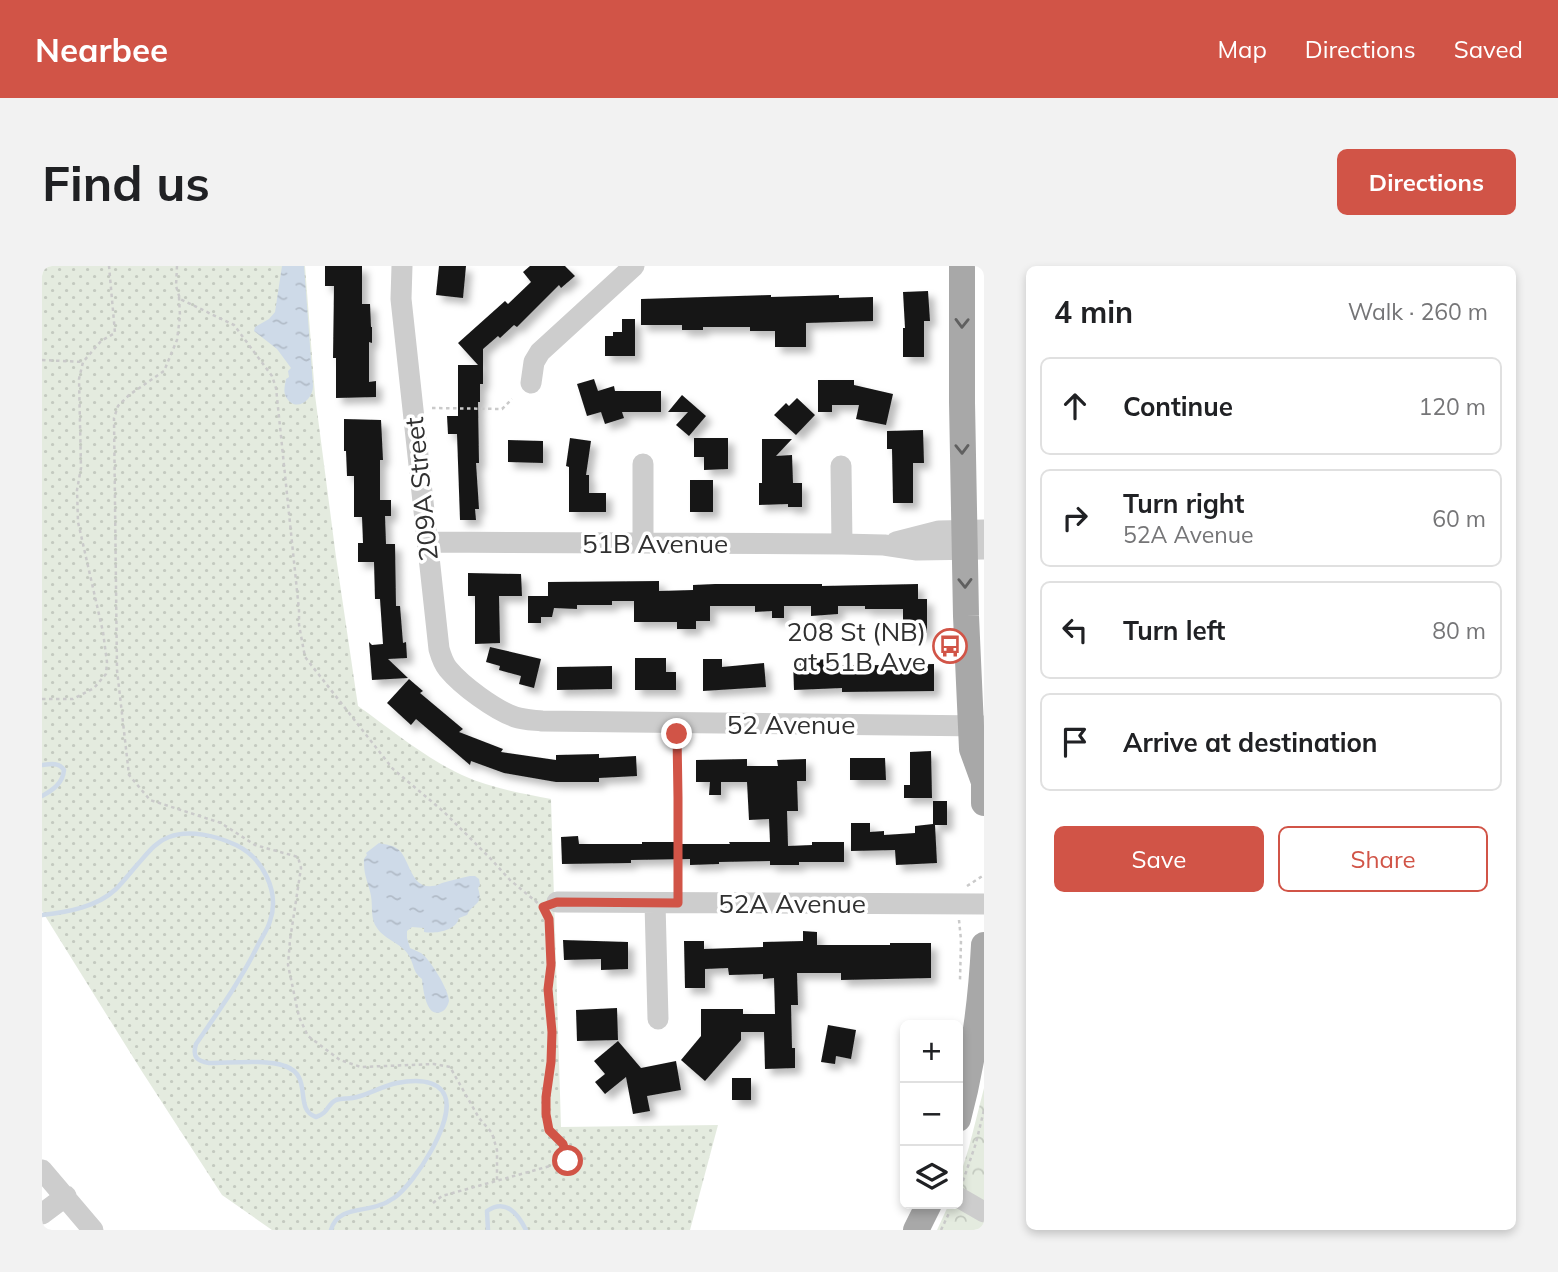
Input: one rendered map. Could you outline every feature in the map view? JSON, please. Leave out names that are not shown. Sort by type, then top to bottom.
[{"type":"main road","points":[[962,266],[962,402],[974,540],[965,616],[978,726],[972,749],[984,781],[984,803]]},
{"type":"main road","points":[[963,1094],[980,994],[984,946]]},
{"type":"main road","points":[[916,1230],[938,1209]]},
{"type":"street","name":"209A Street","points":[[402,266],[401,299],[439,649],[442,660],[454,675],[478,696]]},
{"type":"street","points":[[531,383],[534,362],[540,352],[634,266]]},
{"type":"street","points":[[643,464],[643,543]]},
{"type":"street","points":[[841,466],[842,544]]},
{"type":"street","name":"51B Avenue","points":[[427,542],[884,545],[939,531],[974,540]]},
{"type":"street","name":"52 Avenue","points":[[478,696],[517,718],[542,721],[978,726]]},
{"type":"street","points":[[655,903],[658,1019]]},
{"type":"street","name":"52A Avenue","points":[[550,904],[984,904]]},
{"type":"street","points":[[42,1170],[93,1230]]},
{"type":"street","points":[[42,1214],[66,1196]]},
{"type":"street","points":[[963,1203],[984,1212]]},
{"type":"path","points":[[42,699],[73,699],[94,688],[106,674],[103,632],[78,522],[77,490],[81,468],[79,379],[83,362],[101,341],[115,333],[109,266]]},
{"type":"path","points":[[177,266],[176,286],[180,297],[177,340],[164,371],[129,395],[118,406],[114,418],[117,662],[130,775],[150,800],[221,822],[255,845],[298,858],[301,868],[288,965],[299,1017],[308,1036],[340,1059],[361,1067],[434,1064],[450,1067],[479,1118],[492,1133],[497,1150],[497,1180]]},
{"type":"path","points":[[180,297],[234,325],[272,376],[298,596],[299,625],[305,657],[393,769],[444,812],[510,880],[550,904],[551,965],[548,989],[552,1032],[546,1114],[549,1130],[563,1144],[568,1161],[442,1196],[433,1203]]},
{"type":"path","points":[[42,360],[83,362]]},
{"type":"path","points":[[423,408],[502,409],[512,399]]},
{"type":"path","points":[[107,662],[117,662]]},
{"type":"path","points":[[676,723],[678,903]]},
{"type":"path","points":[[960,891],[984,875]]},
{"type":"path","points":[[959,923],[959,984]]},
{"type":"path","points":[[963,1170],[976,1143],[984,1110]]},
{"type":"path","points":[[941,1230],[947,1209]]},
{"type":"green space","points":[[42,266],[305,266],[315,395],[358,706],[422,752],[462,775],[495,787],[551,799],[561,1127],[718,1125],[690,1230],[272,1230],[222,1195],[42,911]]},
{"type":"green space","points":[[984,1088],[984,1230],[937,1230],[947,1209],[963,1209],[963,1166]]},
{"type":"water","points":[[282,266],[304,266],[313,386],[307,400],[298,405],[290,402],[284,388],[291,368],[277,349],[254,331],[255,327],[275,312]]},
{"type":"water","points":[[379,843],[393,846],[400,851],[412,874],[425,886],[435,886],[470,876],[479,879],[480,898],[454,926],[444,931],[424,932],[424,928],[412,927],[407,931],[410,948],[425,956],[446,990],[449,1001],[443,1011],[437,1013],[429,1008],[422,979],[415,971],[409,956],[403,948],[380,932],[375,924],[364,860],[366,853]]},
{"type":"building","points":[[325,266],[362,266],[362,304],[370,304],[372,327],[372,343],[369,342],[369,382],[376,381],[376,397],[336,398],[336,358],[333,358],[334,286],[325,286]]},
{"type":"building","points":[[439,266],[466,266],[463,298],[436,295]]},
{"type":"building","points":[[530,266],[565,266],[575,276],[561,288],[559,285],[517,327],[514,325],[483,349],[483,384],[480,384],[478,402],[479,463],[476,463],[479,509],[475,509],[476,520],[460,520],[457,434],[448,434],[447,416],[458,416],[458,365],[478,365],[458,343],[505,301],[508,304],[531,282],[523,272]]},
{"type":"building","points":[[928,291],[930,321],[924,321],[924,357],[903,357],[903,292]]},
{"type":"building","points":[[771,295],[873,297],[873,321],[806,323],[806,347],[775,347],[775,331],[750,331],[750,327],[682,330],[682,325],[641,325],[641,299]]},
{"type":"building","points":[[622,319],[635,319],[635,356],[605,356],[605,336],[622,332]]},
{"type":"building","points":[[594,379],[598,391],[614,386],[615,391],[661,391],[661,412],[622,412],[624,418],[605,424],[601,412],[587,416],[577,384]]},
{"type":"building","points":[[818,380],[854,380],[854,385],[893,394],[886,425],[856,419],[859,405],[832,405],[832,412],[818,412]]},
{"type":"building","points":[[682,395],[706,416],[689,436],[676,425],[688,412],[668,412]]},
{"type":"building","points":[[797,398],[815,415],[796,435],[774,415],[786,403],[789,406]]},
{"type":"building","points":[[344,419],[381,420],[383,460],[380,460],[380,500],[391,500],[391,516],[385,516],[386,544],[395,544],[396,606],[400,606],[407,658],[388,659],[408,678],[372,680],[369,642],[372,645],[383,644],[380,599],[375,599],[374,562],[358,562],[358,543],[363,543],[362,517],[354,517],[354,476],[347,476]]},
{"type":"building","points":[[923,430],[924,463],[913,463],[913,503],[893,503],[892,449],[887,449],[887,431]]},
{"type":"building","points":[[570,438],[591,441],[586,475],[589,475],[589,493],[606,493],[606,512],[569,512],[569,467],[566,466]]},
{"type":"building","points":[[694,438],[728,438],[728,469],[704,470],[704,457],[694,457]]},
{"type":"building","points":[[762,439],[792,439],[776,456],[792,455],[793,483],[802,483],[802,507],[788,507],[788,504],[759,505]]},
{"type":"building","points":[[508,440],[543,441],[543,463],[508,462]]},
{"type":"building","points":[[690,480],[713,480],[713,512],[690,512]]},
{"type":"building","points":[[468,573],[521,574],[522,596],[499,596],[500,643],[475,644],[475,596],[468,596]]},
{"type":"building","points":[[659,581],[659,591],[693,590],[693,585],[715,584],[918,584],[918,599],[927,599],[927,633],[903,634],[903,609],[865,609],[865,606],[838,606],[838,614],[811,616],[811,606],[784,606],[784,618],[772,618],[772,611],[755,612],[755,606],[710,606],[710,621],[696,621],[696,629],[677,629],[677,622],[634,622],[634,601],[612,601],[612,605],[577,605],[577,609],[554,608],[552,617],[541,617],[541,623],[528,623],[528,596],[548,596],[548,582]]},
{"type":"building","points":[[490,647],[541,659],[534,688],[519,684],[521,676],[499,670],[500,666],[486,662]]},
{"type":"building","points":[[635,658],[666,658],[666,672],[676,672],[676,690],[635,690]]},
{"type":"building","points":[[703,659],[722,659],[722,667],[764,663],[766,687],[703,691]]},
{"type":"building","points":[[830,659],[831,666],[934,664],[934,691],[842,692],[842,688],[794,690],[793,661]]},
{"type":"building","points":[[612,666],[612,689],[557,690],[557,667]]},
{"type":"building","points":[[409,679],[423,691],[420,693],[463,729],[459,732],[503,749],[501,752],[556,760],[556,755],[599,754],[599,758],[636,756],[637,776],[599,778],[599,782],[556,782],[504,773],[471,761],[470,765],[416,719],[411,725],[387,703]]},
{"type":"building","points":[[931,751],[932,798],[904,798],[904,785],[910,785],[910,752]]},
{"type":"building","points":[[850,758],[885,758],[886,780],[850,780]]},
{"type":"building","points":[[747,759],[747,766],[778,766],[777,760],[806,759],[806,781],[797,781],[798,811],[787,811],[788,846],[812,845],[812,842],[844,842],[844,862],[770,865],[770,861],[690,865],[690,859],[562,864],[561,837],[578,836],[579,844],[770,842],[769,819],[749,820],[747,782],[721,782],[721,795],[709,795],[710,782],[696,782],[696,760]]},
{"type":"building","points":[[933,801],[947,801],[947,825],[935,825],[937,863],[896,865],[895,850],[851,851],[851,823],[870,823],[870,832],[884,831],[884,835],[915,833],[915,826],[933,824]]},
{"type":"building","points":[[803,931],[817,932],[817,945],[931,943],[931,978],[841,980],[841,973],[797,973],[798,1005],[791,1005],[795,1068],[765,1069],[764,1032],[741,1032],[741,1040],[705,1081],[681,1060],[701,1036],[701,1009],[743,1009],[743,1014],[775,1014],[774,978],[763,979],[763,974],[729,975],[728,968],[705,969],[705,988],[685,988],[684,941],[704,941],[704,949],[763,947],[763,942],[803,941]]},
{"type":"building","points":[[563,940],[628,942],[628,969],[601,970],[601,959],[564,960]]},
{"type":"building","points":[[617,1008],[618,1040],[577,1041],[576,1010]]},
{"type":"building","points":[[828,1025],[856,1030],[851,1059],[836,1056],[835,1064],[821,1062]]},
{"type":"building","points":[[618,1041],[641,1068],[676,1061],[681,1090],[647,1096],[650,1111],[633,1114],[626,1077],[605,1094],[595,1082],[605,1074],[594,1061]]},
{"type":"building","points":[[732,1078],[751,1078],[751,1100],[732,1100]]},
{"type":"waterway","points":[[42,765],[57,765],[64,770],[57,786],[42,796]]},
{"type":"waterway","points":[[42,915],[72,910],[100,900],[116,889],[155,845],[177,835],[194,834],[220,839],[236,845],[254,858],[271,888],[273,910],[270,921],[237,983],[196,1044],[196,1058],[209,1063],[258,1062],[285,1066],[299,1077],[306,1107],[309,1113],[316,1117],[336,1100],[357,1097],[403,1082],[431,1083],[442,1090],[445,1096],[447,1107],[439,1135],[422,1166],[403,1190],[386,1203],[351,1211],[339,1217],[331,1230]]},
{"type":"waterway","points":[[488,1230],[487,1211],[500,1206],[511,1210],[526,1230]]},
{"type":"place","name":"208 St (NB) at 51B Ave","points":[[950,646]]},
{"type":"route","points":[[568,1161],[563,1144],[549,1130],[546,1114],[552,1032],[548,989],[551,965],[549,919],[543,907],[557,902],[678,903],[677,734]]}]
